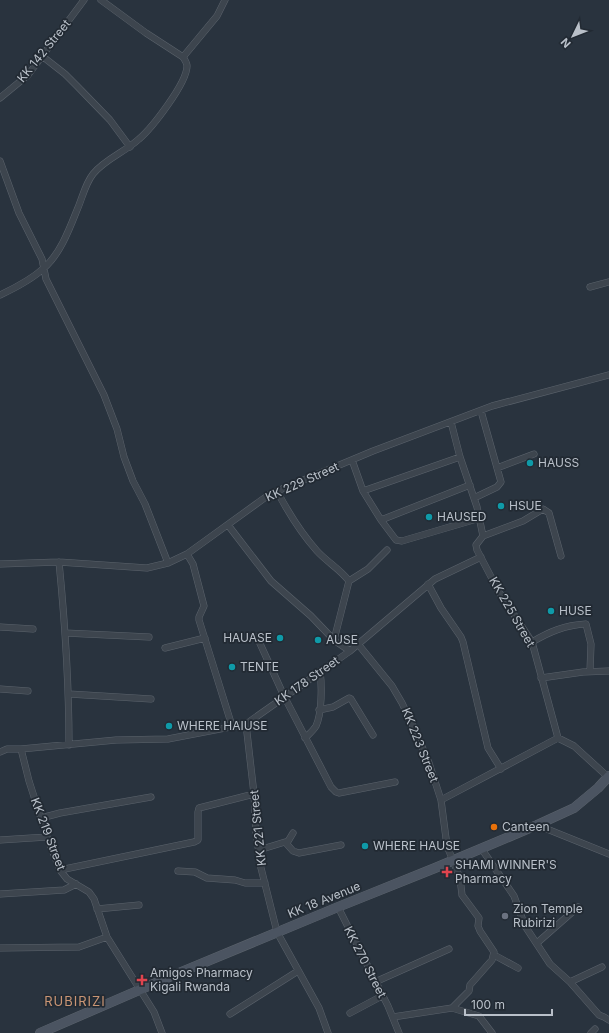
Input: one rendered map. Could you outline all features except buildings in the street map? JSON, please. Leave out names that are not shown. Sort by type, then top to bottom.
[{"type":"main road","name":"KK 18 Avenue","points":[[40,1033],[277,932],[537,825],[574,808],[609,777]]},
{"type":"street","name":"KK 142 Street","points":[[0,98],[28,75],[84,0]]},
{"type":"street","points":[[0,296],[45,267],[59,249],[93,174],[140,139],[159,118],[178,89],[187,67],[183,58],[101,0]]},
{"type":"street","points":[[183,58],[217,16],[225,0]]},
{"type":"street","points":[[42,56],[78,86],[110,120],[130,147]]},
{"type":"street","points":[[0,162],[19,213],[37,247],[45,267],[46,279],[104,395],[117,429],[124,457],[133,481],[145,504],[168,563]]},
{"type":"street","points":[[590,287],[609,282]]},
{"type":"street","name":"KK 229 Street","points":[[0,564],[59,562],[147,568],[168,563],[186,554],[270,494],[277,491],[352,460],[492,406],[609,375]]},
{"type":"street","points":[[474,498],[500,485],[501,482],[480,411]]},
{"type":"street","name":"KK 225 Street","points":[[451,422],[460,457],[480,518],[482,536],[476,545],[477,550],[500,592],[532,642],[558,738]]},
{"type":"street","points":[[497,468],[534,454]]},
{"type":"street","points":[[363,490],[460,457]]},
{"type":"street","points":[[352,460],[363,490],[381,520],[399,541],[480,518]]},
{"type":"street","points":[[381,520],[470,485]]},
{"type":"street","points":[[277,491],[291,517],[311,544],[349,581]]},
{"type":"street","points":[[482,536],[523,520],[543,509],[549,513],[561,556]]},
{"type":"street","points":[[228,525],[271,581],[311,616],[334,640],[350,651]]},
{"type":"street","points":[[334,640],[349,581],[368,569],[387,550]]},
{"type":"street","points":[[186,554],[193,564],[204,606],[199,616],[199,620],[232,726]]},
{"type":"street","name":"KK 178 Street","points":[[0,752],[3,748],[21,749],[116,740],[168,739],[246,724],[350,651],[435,579],[481,558]]},
{"type":"street","points":[[59,562],[69,694],[69,745]]},
{"type":"street","points":[[428,584],[441,608],[463,642],[488,748],[501,769]]},
{"type":"street","points":[[532,642],[556,629],[570,625],[586,624],[591,644],[590,671]]},
{"type":"street","points":[[0,627],[33,629]]},
{"type":"street","points":[[65,633],[149,637]]},
{"type":"street","points":[[257,637],[284,696],[331,787],[336,792],[340,793],[395,782]]},
{"type":"street","points":[[164,648],[205,638]]},
{"type":"street","name":"KK 223 Street","points":[[358,644],[392,686],[402,703],[429,764],[441,800],[447,846],[460,878],[462,895],[480,918],[478,926],[494,952],[494,955]]},
{"type":"street","points":[[305,738],[317,724],[322,683],[320,671]]},
{"type":"street","points":[[541,678],[590,671],[609,671]]},
{"type":"street","points":[[0,689],[28,691]]},
{"type":"street","points":[[69,694],[151,699]]},
{"type":"street","points":[[319,710],[333,707],[349,698],[373,735]]},
{"type":"street","name":"KK 221 Street","points":[[246,724],[254,794],[255,823],[259,850],[277,932],[319,1008],[328,1033]]},
{"type":"street","points":[[441,800],[558,738],[574,746],[609,777]]},
{"type":"street","name":"KK 219 Street","points":[[21,749],[29,781],[47,837],[60,870],[66,879],[89,892],[98,909],[107,937],[154,1012],[162,1033]]},
{"type":"street","points":[[60,870],[194,842],[198,840],[199,808],[254,794]]},
{"type":"street","points":[[41,818],[60,813],[151,797]]},
{"type":"street","points":[[537,825],[609,854]]},
{"type":"street","points":[[287,843],[293,833]]},
{"type":"street","points":[[0,840],[47,837]]},
{"type":"street","points":[[259,850],[285,842],[287,843]]},
{"type":"street","points":[[287,843],[293,851],[299,853],[340,845]]},
{"type":"street","points":[[480,848],[514,896],[525,926],[550,964],[570,982],[599,1015],[607,1017]]},
{"type":"street","points":[[178,871],[195,872],[207,878],[235,880],[245,883],[265,882]]},
{"type":"street","points":[[0,894],[64,890],[76,884]]},
{"type":"street","points":[[98,909],[139,905]]},
{"type":"street","name":"KK 270 Street","points":[[338,907],[393,1017],[399,1033]]},
{"type":"street","points":[[537,943],[578,907]]},
{"type":"street","points":[[0,948],[79,947],[107,937]]},
{"type":"street","points":[[375,982],[449,948]]},
{"type":"street","points":[[452,1008],[469,991],[470,985],[485,969],[494,955],[518,968]]},
{"type":"street","points":[[570,982],[602,967]]},
{"type":"street","points":[[230,1014],[298,971]]},
{"type":"street","points":[[350,1013],[382,996]]},
{"type":"street","points":[[393,1017],[452,1008],[479,1016],[492,1033]]},
{"type":"place","name":"HAUSS","points":[[530,463]]},
{"type":"place","name":"HSUE","points":[[501,506]]},
{"type":"place","name":"HAUSED","points":[[429,517]]},
{"type":"place","name":"HUSE","points":[[551,611]]},
{"type":"place","name":"HAUASE","points":[[280,638]]},
{"type":"place","name":"AUSE","points":[[318,640]]},
{"type":"place","name":"TENTE","points":[[232,667]]},
{"type":"place","name":"WHERE HAIUSE","points":[[169,726]]},
{"type":"place","name":"Canteen","points":[[494,827]]},
{"type":"place","name":"WHERE HAUSE","points":[[365,846]]},
{"type":"place","name":"SHAMI WINNER'S Pharmacy","points":[[447,872]]},
{"type":"place","name":"Zion Temple Rubirizi","points":[[505,916]]},
{"type":"place","name":"Amigos Pharmacy Kigali Rwanda","points":[[142,980]]},
{"type":"district","name":"RUBIRIZI","points":[[75,1001]]}]
